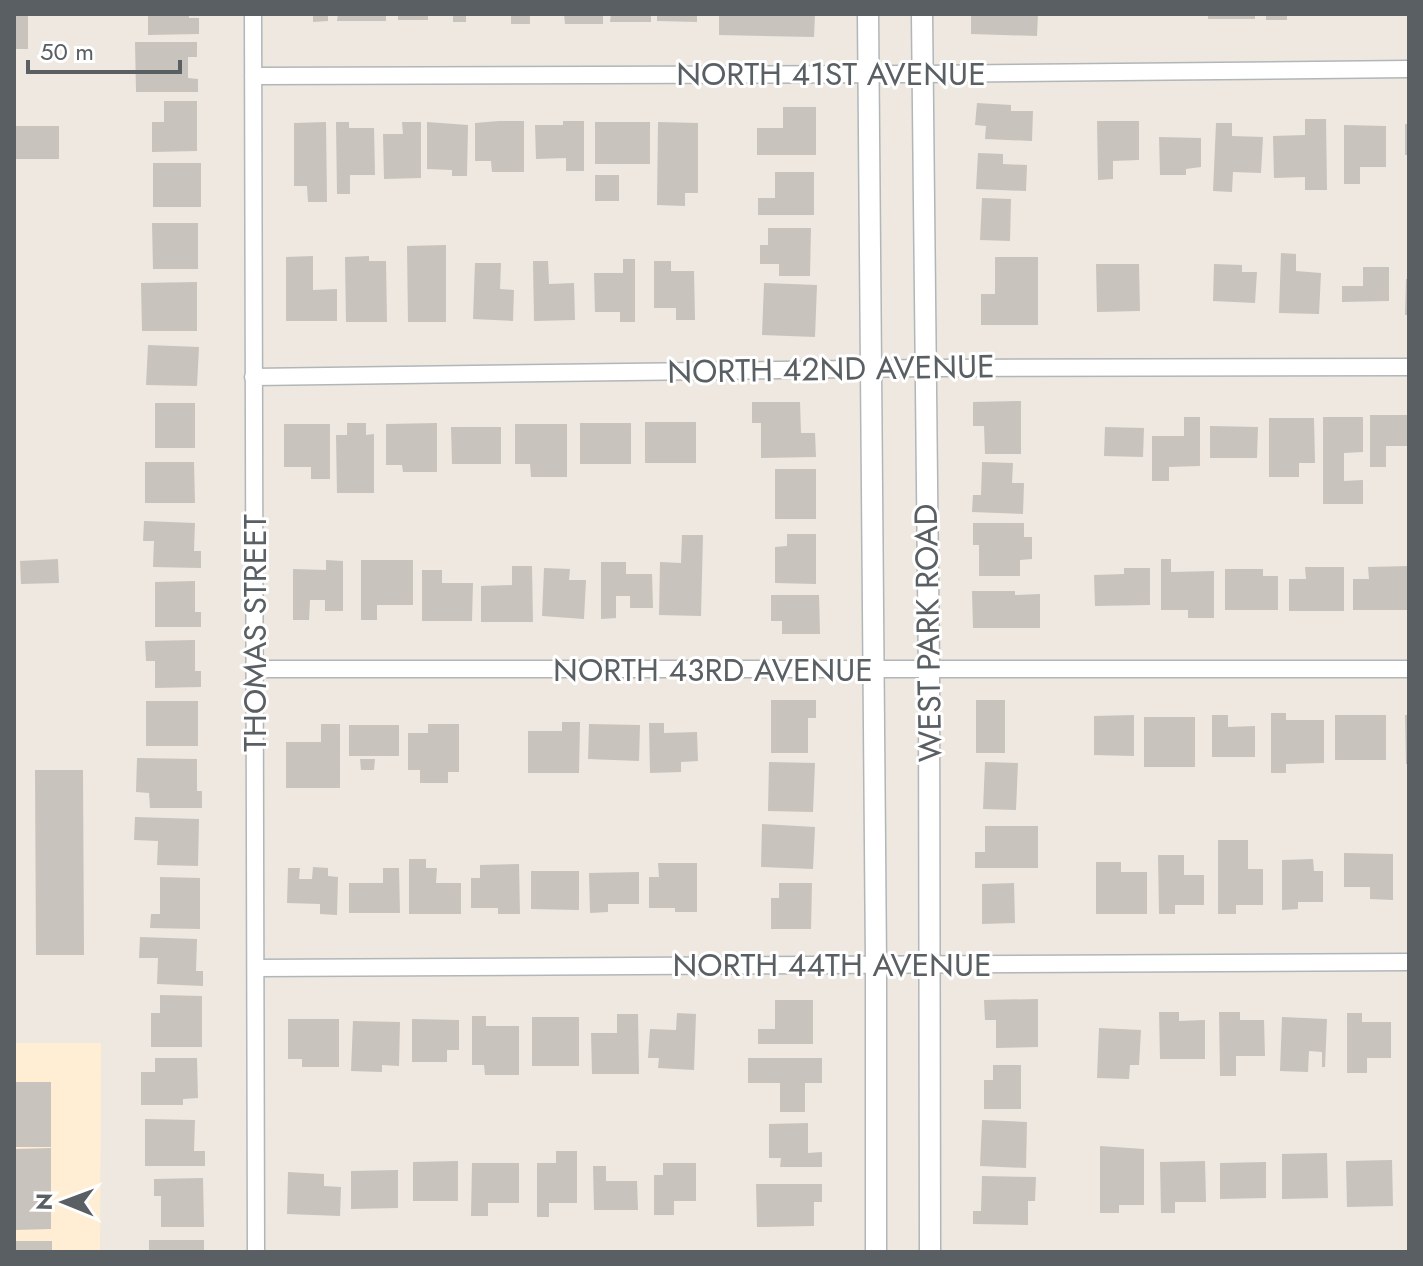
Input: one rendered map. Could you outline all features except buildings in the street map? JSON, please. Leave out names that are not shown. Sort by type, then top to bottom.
[{"type":"street","name":"THOMAS STREET","points":[[253,14],[256,1252]]},
{"type":"street","name":"WEST PARK ROAD","points":[[868,14],[876,1252]]},
{"type":"street","name":"WEST PARK ROAD","points":[[922,14],[929,670],[930,1252]]},
{"type":"street","name":"NORTH 41ST AVENUE","points":[[253,76],[1409,69]]},
{"type":"street","name":"NORTH 42ND AVENUE","points":[[253,377],[872,368],[1409,367]]},
{"type":"street","name":"NORTH 43RD AVENUE","points":[[256,669],[1409,669]]},
{"type":"street","name":"NORTH 44TH AVENUE","points":[[256,968],[1409,962]]},
{"type":"shaded area","points":[[14,1043],[101,1043],[100,1252],[14,1252]]}]
